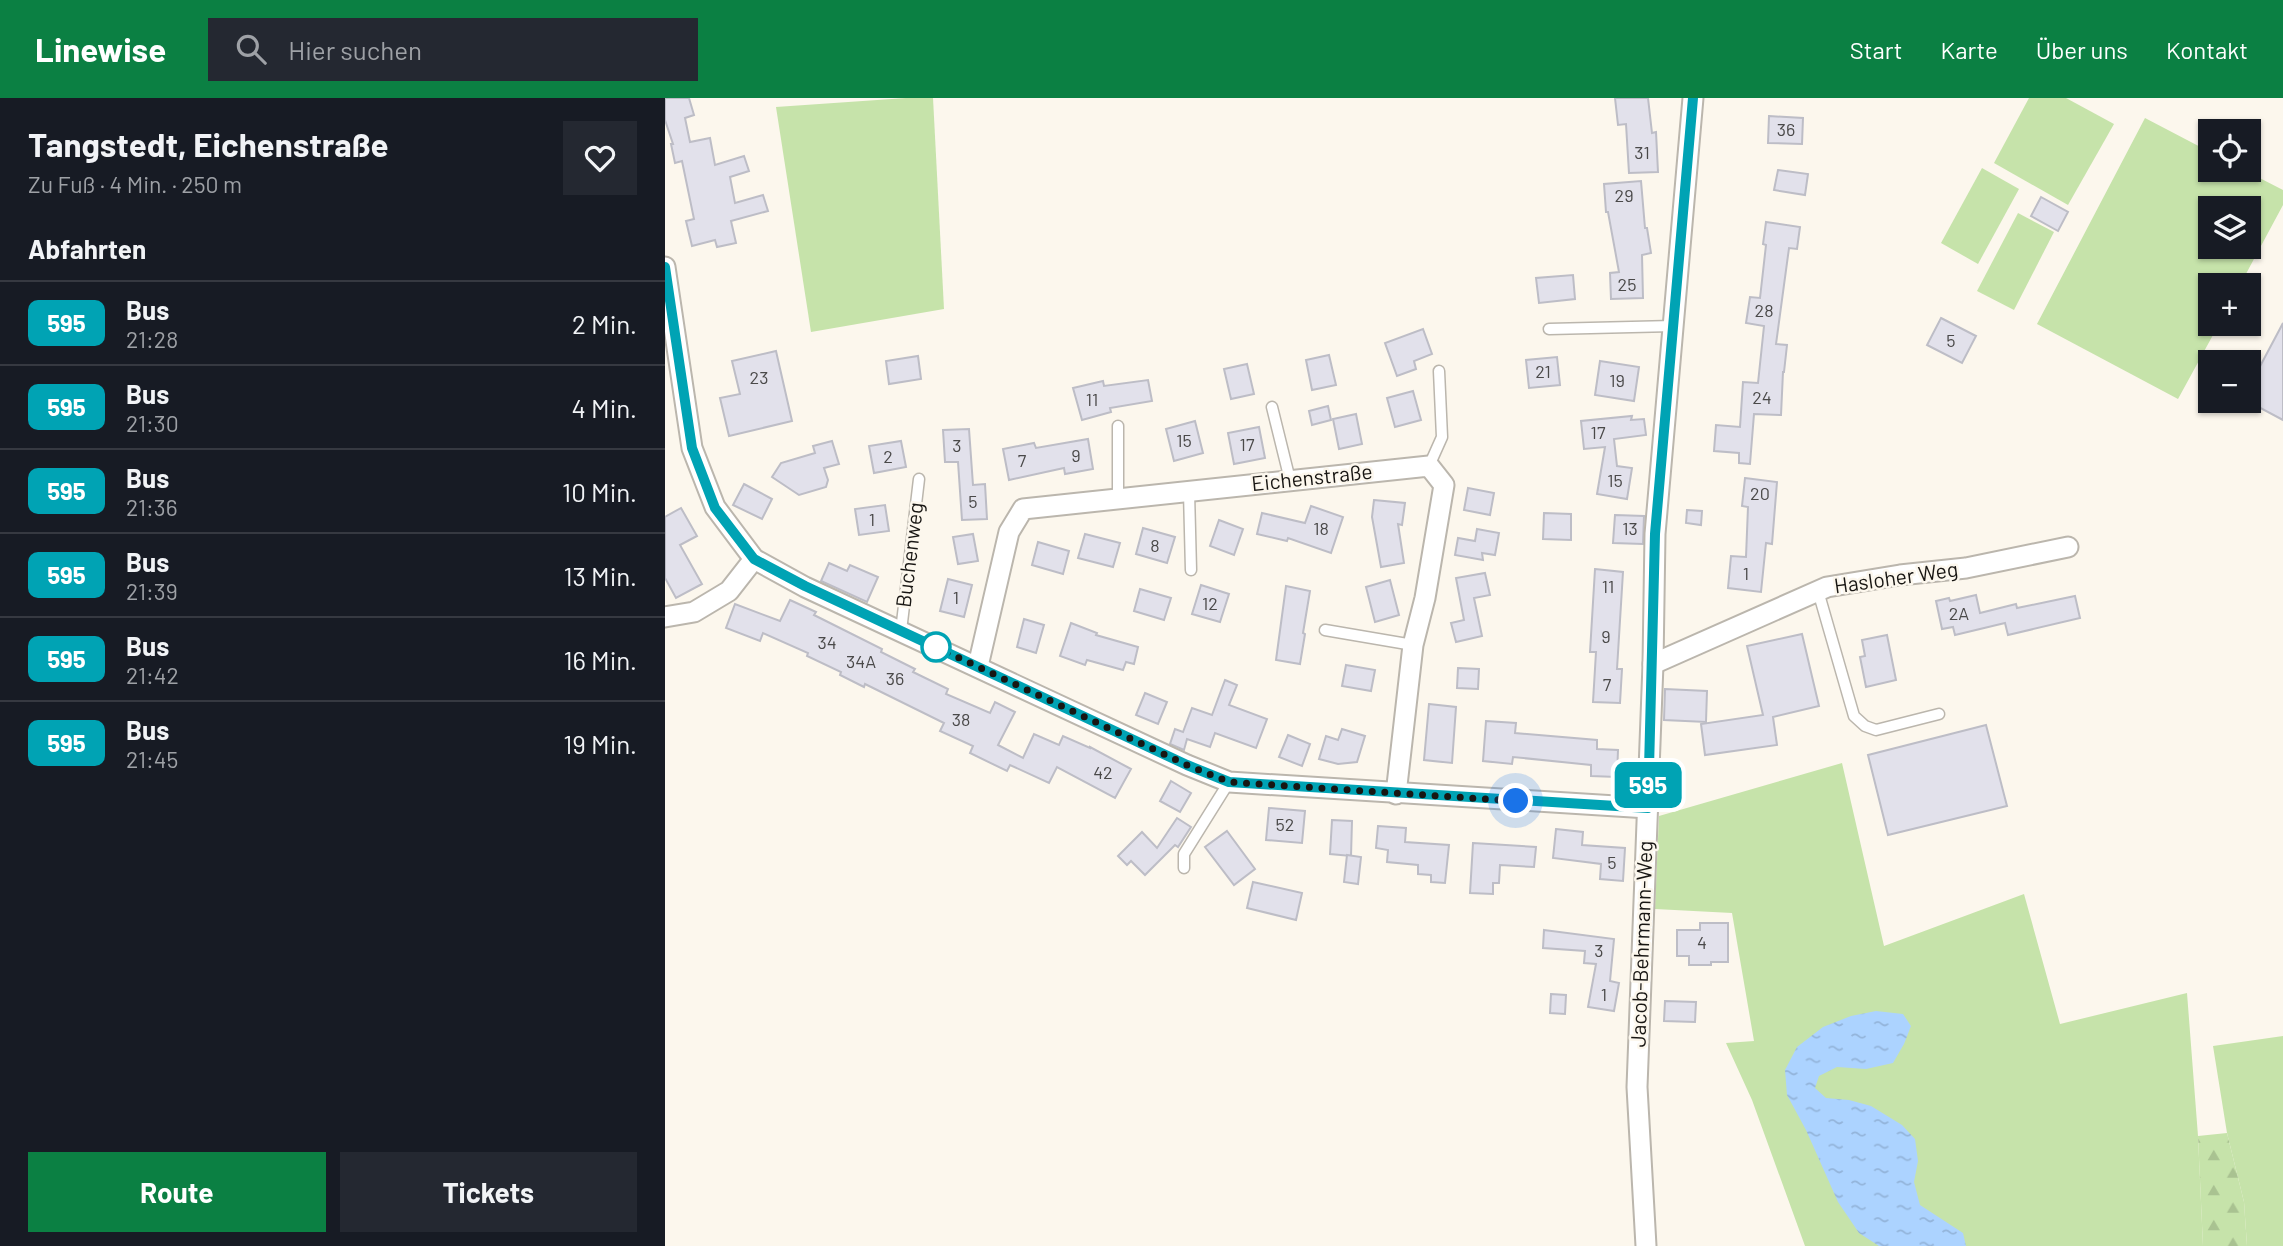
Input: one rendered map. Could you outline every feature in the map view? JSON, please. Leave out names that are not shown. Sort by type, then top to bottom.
[{"type":"street","name":"Jacob-Behrmann-Weg","points":[[1646,1246],[1637,1087],[1653,664],[1655,534],[1693,98]]},
{"type":"street","points":[[665,267],[692,448],[715,508],[754,559],[805,586],[1187,765],[1229,782],[1648,808]]},
{"type":"street","points":[[1396,794],[1413,645],[1425,598],[1444,485],[1429,466]]},
{"type":"street","name":"Eichenstraße","points":[[978,666],[1009,532],[1023,509],[1429,466]]},
{"type":"street","name":"Hasloher Weg","points":[[1653,664],[1827,587],[1966,568],[2068,547]]},
{"type":"street","points":[[665,617],[694,612],[729,591],[754,559]]},
{"type":"lane","points":[[1549,329],[1673,326]]},
{"type":"lane","points":[[1429,466],[1442,438],[1439,372]]},
{"type":"lane","points":[[1272,407],[1290,480]]},
{"type":"lane","points":[[1118,426],[1118,501]]},
{"type":"lane","name":"Buchenweg","points":[[901,631],[919,479]]},
{"type":"lane","points":[[1189,492],[1191,570]]},
{"type":"lane","points":[[1818,591],[1854,716],[1865,726],[1876,730],[1939,714]]},
{"type":"lane","points":[[1325,630],[1413,645]]},
{"type":"lane","points":[[1184,868],[1184,854],[1229,782]]},
{"type":"green space","points":[[933,98],[944,309],[811,332],[776,107]]},
{"type":"green space","points":[[2029,98],[2066,98],[2114,124],[2068,205],[1994,163]]},
{"type":"green space","points":[[2145,118],[2198,146],[2198,182],[2261,182],[2261,179],[2283,190],[2283,205],[2261,246],[2261,196],[2198,196],[2198,259],[2254,259],[2246,273],[2198,273],[2198,336],[2212,336],[2205,350],[2198,350],[2198,362],[2178,399],[2037,324]]},
{"type":"green space","points":[[1982,168],[2019,189],[1978,264],[1941,243]]},
{"type":"green space","points":[[2018,213],[2054,232],[2014,310],[1977,291]]},
{"type":"green space","points":[[1842,763],[1884,946],[2024,894],[2060,1024],[2187,993],[2203,1246],[1805,1246],[1752,1100],[1726,1043],[1754,1041],[1732,913],[1655,909],[1659,816]]},
{"type":"green space","points":[[2283,1036],[2283,1246],[2247,1246],[2244,1202],[2227,1133],[2213,1046]]},
{"type":"green space","points":[[2227,1133],[2244,1202],[2247,1246],[2203,1246],[2198,1136]]},
{"type":"water","points":[[1876,1011],[1903,1014],[1911,1026],[1893,1063],[1866,1069],[1837,1067],[1819,1076],[1815,1088],[1826,1098],[1871,1106],[1902,1125],[1915,1139],[1918,1161],[1914,1182],[1920,1205],[1963,1233],[1966,1246],[1879,1246],[1859,1233],[1838,1202],[1787,1095],[1785,1070],[1797,1047],[1823,1027],[1851,1016]]},
{"type":"building","points":[[665,98],[689,98],[694,115],[685,118],[690,142],[710,138],[715,165],[744,156],[749,171],[730,177],[735,203],[763,195],[768,211],[731,221],[736,243],[717,247],[715,240],[692,246],[686,221],[694,219],[682,161],[675,163],[673,144],[665,120]]},
{"type":"building","points":[[1615,98],[1648,98],[1652,133],[1656,132],[1658,172],[1629,173],[1626,124],[1618,125]]},
{"type":"building","points":[[1769,116],[1803,118],[1802,144],[1768,143]]},
{"type":"building","points":[[1778,170],[1808,174],[1805,195],[1774,190]]},
{"type":"building","points":[[1641,181],[1645,228],[1651,253],[1642,255],[1643,298],[1611,299],[1610,273],[1619,272],[1606,212],[1604,184]]},
{"type":"building","points":[[2041,197],[2068,212],[2058,231],[2031,216]]},
{"type":"building","points":[[1766,222],[1800,227],[1797,249],[1789,248],[1776,344],[1787,345],[1781,415],[1754,414],[1750,464],[1739,463],[1739,453],[1714,451],[1716,425],[1740,427],[1743,382],[1758,383],[1764,326],[1746,323],[1750,297],[1760,298]]},
{"type":"building","points":[[1573,275],[1575,299],[1539,303],[1536,278]]},
{"type":"building","points":[[1941,318],[1976,336],[1962,363],[1927,345]]},
{"type":"building","points":[[2283,323],[2283,420],[2261,408],[2261,364]]},
{"type":"building","points":[[1423,329],[1432,354],[1414,361],[1416,369],[1397,376],[1385,343]]},
{"type":"building","points":[[776,351],[792,421],[729,436],[720,398],[740,394],[732,361]]},
{"type":"building","points":[[1329,355],[1336,385],[1312,390],[1306,360]]},
{"type":"building","points":[[918,356],[921,379],[889,384],[886,361]]},
{"type":"building","points":[[1557,357],[1560,385],[1529,388],[1526,360]]},
{"type":"building","points":[[1600,361],[1639,367],[1634,401],[1595,395]]},
{"type":"building","points":[[1247,364],[1254,394],[1231,399],[1224,369]]},
{"type":"building","points":[[1148,380],[1152,401],[1110,408],[1111,412],[1082,420],[1073,388],[1103,381],[1104,386]]},
{"type":"building","points":[[1413,391],[1421,420],[1395,427],[1387,398]]},
{"type":"building","points":[[1328,406],[1331,420],[1312,425],[1309,411]]},
{"type":"building","points":[[1356,414],[1362,444],[1339,449],[1333,419]]},
{"type":"building","points":[[1632,416],[1631,420],[1644,419],[1646,435],[1614,439],[1617,466],[1632,468],[1627,499],[1597,494],[1605,447],[1584,449],[1581,421]]},
{"type":"building","points":[[1195,421],[1203,453],[1174,461],[1166,429]]},
{"type":"building","points":[[1259,427],[1265,458],[1234,464],[1228,433]]},
{"type":"building","points":[[969,429],[973,485],[985,484],[987,519],[962,520],[958,462],[945,462],[943,430]]},
{"type":"building","points":[[1088,439],[1093,469],[1065,474],[1064,468],[1009,480],[1003,449],[1034,443],[1036,448]]},
{"type":"building","points":[[832,441],[839,464],[824,468],[828,480],[826,487],[799,495],[772,477],[781,463],[815,453],[813,446]]},
{"type":"building","points":[[901,441],[906,467],[874,473],[869,446]]},
{"type":"building","points":[[1745,478],[1777,482],[1772,544],[1766,543],[1761,592],[1728,588],[1731,556],[1746,557],[1748,507],[1742,506]]},
{"type":"building","points":[[744,484],[772,499],[762,519],[733,505]]},
{"type":"building","points":[[1468,488],[1494,493],[1490,515],[1464,510]]},
{"type":"building","points":[[1374,500],[1405,503],[1402,525],[1398,524],[1404,563],[1381,567],[1372,517]]},
{"type":"building","points":[[885,505],[889,531],[859,535],[855,509]]},
{"type":"building","points":[[1311,506],[1343,517],[1331,553],[1288,538],[1287,541],[1257,534],[1262,513],[1305,523]]},
{"type":"building","points":[[681,508],[697,536],[680,545],[702,584],[676,598],[665,578],[665,517]]},
{"type":"building","points":[[1687,510],[1702,511],[1701,525],[1686,523]]},
{"type":"building","points":[[1544,513],[1571,514],[1571,540],[1543,539]]},
{"type":"building","points":[[1615,515],[1644,516],[1643,544],[1613,543]]},
{"type":"building","points":[[1219,520],[1243,529],[1234,555],[1210,546]]},
{"type":"building","points":[[1143,528],[1175,537],[1167,563],[1136,554]]},
{"type":"building","points":[[1477,529],[1499,533],[1495,555],[1482,553],[1483,560],[1455,555],[1458,538],[1475,541]]},
{"type":"building","points":[[973,534],[978,561],[958,564],[953,537]]},
{"type":"building","points":[[1085,534],[1120,543],[1113,567],[1078,558]]},
{"type":"building","points":[[1038,542],[1069,551],[1063,574],[1032,565]]},
{"type":"building","points":[[829,563],[847,571],[850,565],[878,577],[867,602],[821,581]]},
{"type":"building","points":[[1595,569],[1623,572],[1617,669],[1622,669],[1620,703],[1593,702],[1596,652],[1590,652]]},
{"type":"building","points":[[1485,573],[1490,595],[1474,598],[1482,636],[1456,642],[1451,623],[1464,620],[1456,578]]},
{"type":"building","points":[[948,579],[972,585],[964,617],[940,611]]},
{"type":"building","points":[[1390,580],[1399,615],[1375,622],[1366,587]]},
{"type":"building","points":[[1201,585],[1229,594],[1220,622],[1192,614]]},
{"type":"building","points":[[1286,586],[1310,591],[1300,664],[1276,660]]},
{"type":"building","points":[[1140,589],[1171,598],[1164,620],[1134,611]]},
{"type":"building","points":[[1976,595],[1980,613],[2016,604],[2017,608],[2075,596],[2080,618],[2008,635],[2005,623],[1955,635],[1953,627],[1942,629],[1936,601]]},
{"type":"building","points":[[790,600],[882,649],[881,652],[915,669],[913,672],[948,689],[946,694],[990,713],[995,702],[1015,712],[998,745],[1023,758],[1034,734],[1059,745],[1063,736],[1131,769],[1115,798],[1057,767],[1049,783],[1010,765],[1007,771],[970,753],[973,746],[940,731],[944,723],[865,684],[864,687],[840,675],[841,672],[807,656],[808,653],[763,633],[760,641],[726,628],[735,604],[780,621]]},
{"type":"building","points":[[1024,619],[1044,625],[1036,653],[1017,647]]},
{"type":"building","points":[[1071,623],[1097,633],[1096,635],[1138,647],[1134,664],[1126,662],[1123,670],[1087,660],[1085,665],[1060,656]]},
{"type":"building","points":[[1802,634],[1819,706],[1773,717],[1777,745],[1705,755],[1701,724],[1763,715],[1747,646]]},
{"type":"building","points":[[1887,635],[1896,680],[1866,687],[1860,657],[1865,656],[1862,640]]},
{"type":"building","points":[[1346,665],[1375,670],[1371,691],[1342,686]]},
{"type":"building","points":[[1458,668],[1479,669],[1478,689],[1457,688]]},
{"type":"building","points":[[1225,680],[1237,685],[1229,705],[1267,719],[1256,748],[1215,733],[1210,747],[1187,739],[1184,750],[1170,744],[1175,729],[1183,732],[1192,708],[1212,715]]},
{"type":"building","points":[[1665,689],[1707,691],[1706,722],[1664,720]]},
{"type":"building","points":[[1145,693],[1167,702],[1158,724],[1136,715]]},
{"type":"building","points":[[1429,704],[1456,707],[1452,763],[1424,760]]},
{"type":"building","points":[[1486,721],[1516,723],[1515,733],[1597,740],[1597,749],[1618,750],[1617,777],[1591,776],[1591,765],[1513,757],[1512,764],[1483,761]]},
{"type":"building","points":[[1986,725],[2007,806],[1888,835],[1868,755]]},
{"type":"building","points":[[1342,729],[1365,736],[1357,762],[1338,764],[1319,759],[1326,736],[1338,740]]},
{"type":"building","points":[[1288,735],[1310,744],[1302,766],[1279,757]]},
{"type":"building","points":[[1171,781],[1191,793],[1180,812],[1160,801]]},
{"type":"building","points":[[1269,808],[1305,811],[1302,843],[1266,840]]},
{"type":"building","points":[[1177,818],[1191,827],[1178,847],[1175,845],[1145,875],[1131,861],[1127,865],[1118,856],[1142,832],[1157,848]]},
{"type":"building","points":[[1332,820],[1352,821],[1351,856],[1330,854]]},
{"type":"building","points":[[1378,826],[1406,828],[1405,842],[1449,845],[1445,883],[1431,882],[1431,875],[1418,874],[1418,865],[1387,862],[1388,850],[1376,848]]},
{"type":"building","points":[[1556,829],[1583,832],[1582,845],[1625,848],[1623,881],[1600,879],[1601,864],[1553,858]]},
{"type":"building","points":[[1227,831],[1255,869],[1234,885],[1205,847]]},
{"type":"building","points":[[1473,843],[1536,847],[1534,867],[1500,865],[1499,883],[1493,883],[1493,894],[1470,893]]},
{"type":"building","points":[[1347,855],[1361,857],[1358,884],[1344,882]]},
{"type":"building","points":[[1253,882],[1302,893],[1296,920],[1247,908]]},
{"type":"building","points":[[1700,923],[1728,923],[1728,962],[1689,965],[1689,956],[1677,956],[1677,930],[1700,930]]},
{"type":"building","points":[[1544,930],[1614,939],[1610,981],[1619,983],[1614,1011],[1588,1007],[1596,964],[1584,963],[1585,951],[1543,948]]},
{"type":"building","points":[[1551,994],[1566,995],[1565,1014],[1550,1013]]},
{"type":"building","points":[[1665,1001],[1696,1002],[1695,1022],[1664,1021]]},
{"type":"bus line","name":"595","points":[[665,267],[692,448],[715,508],[754,559],[805,586],[1187,765],[1229,782],[1648,808],[1655,534],[1693,98]]},
{"type":"route","points":[[936,647],[1187,765],[1229,782],[1516,801]]}]
